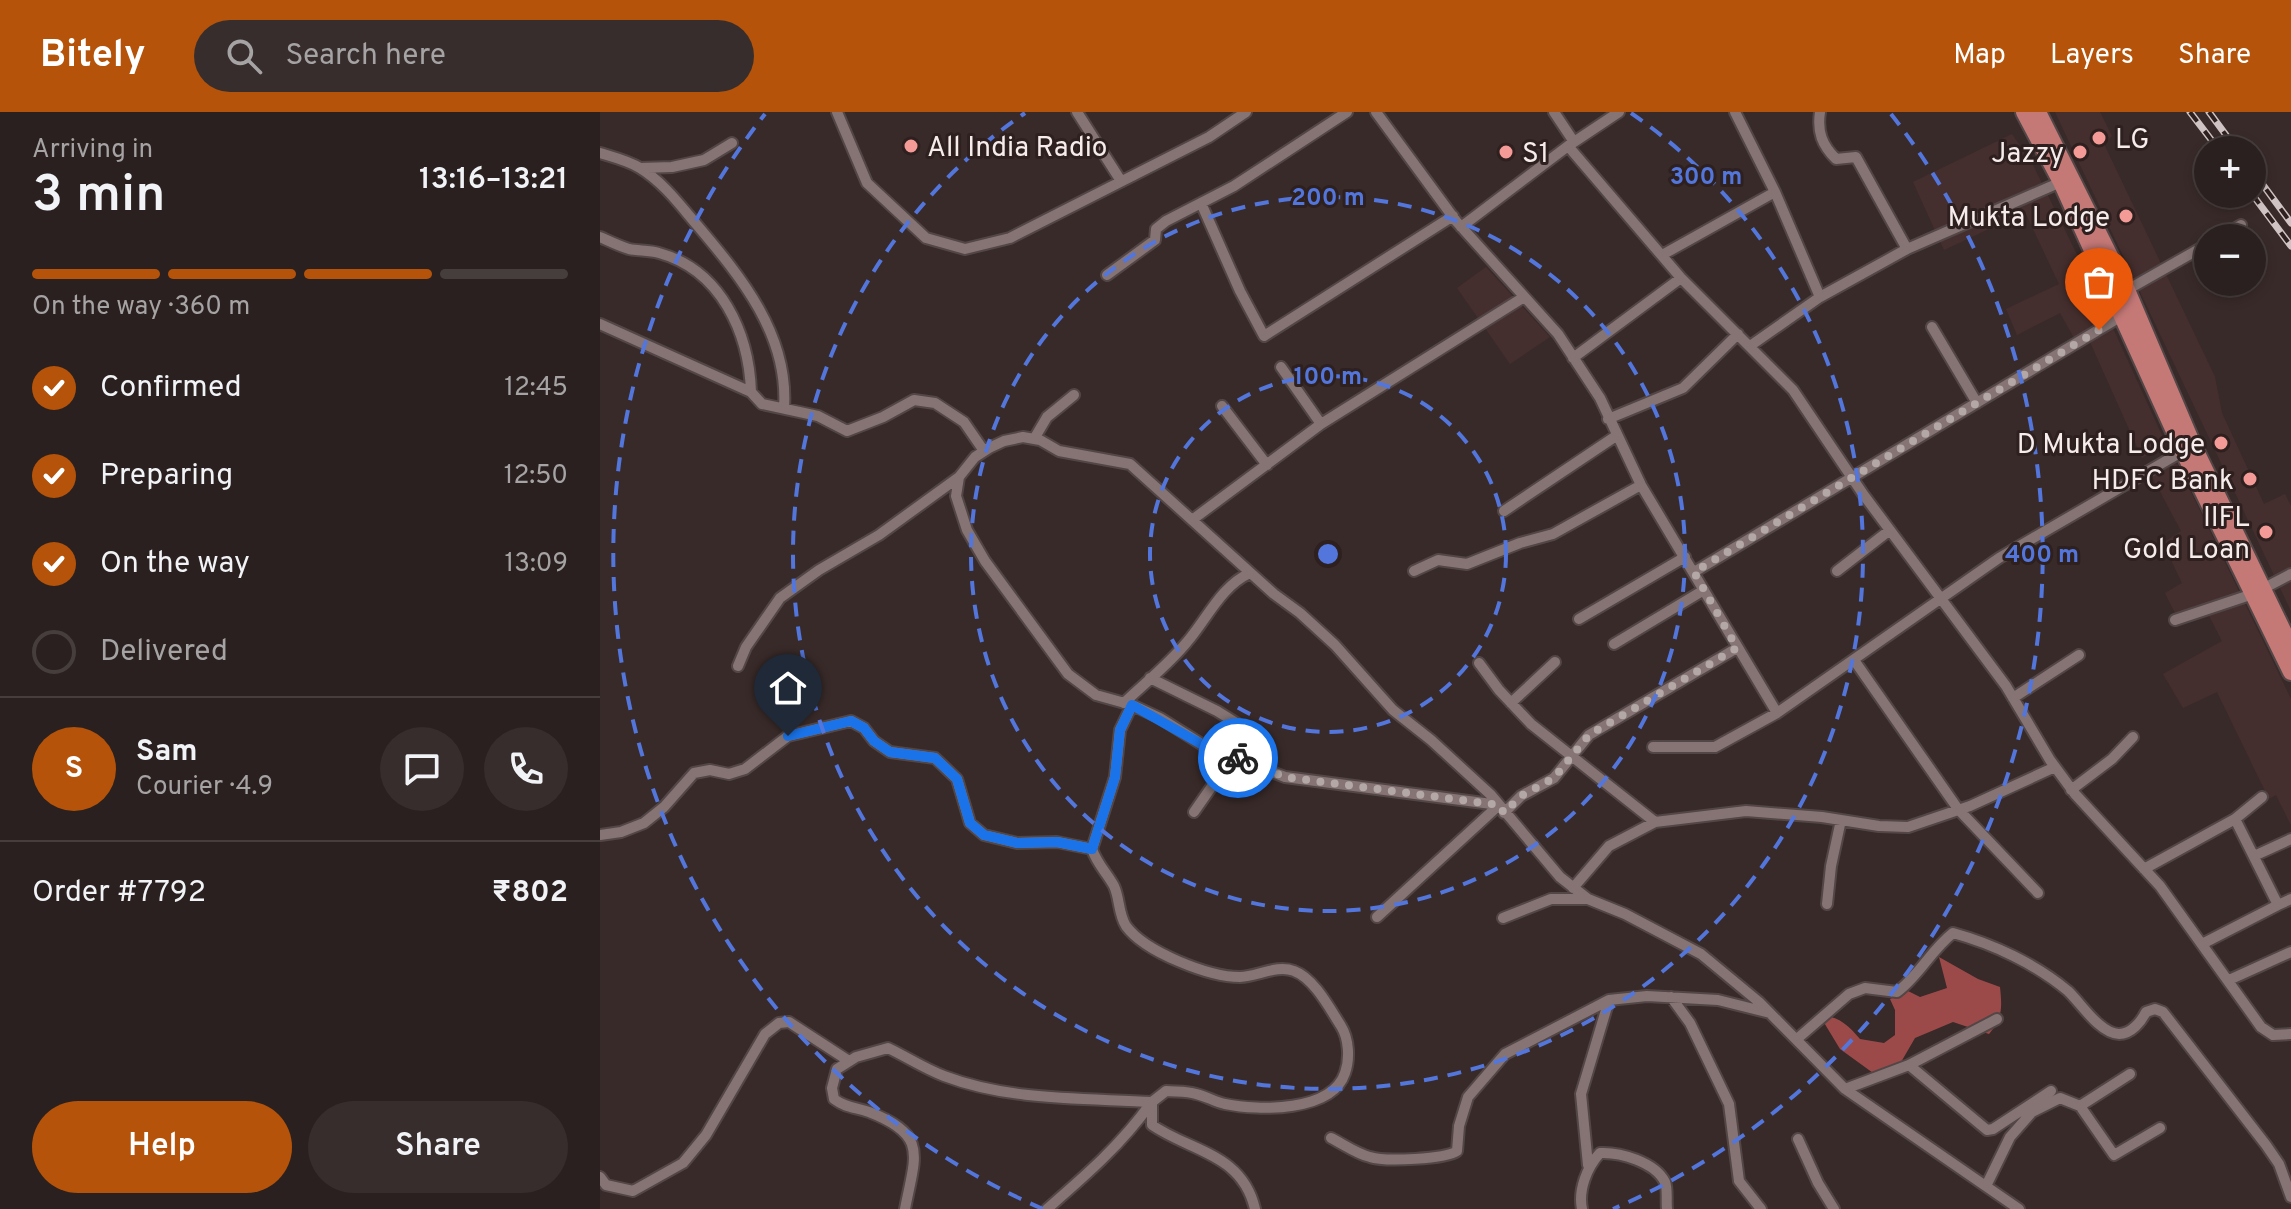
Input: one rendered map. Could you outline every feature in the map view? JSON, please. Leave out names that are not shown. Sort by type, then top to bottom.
[{"type":"main road","points":[[2024,112],[2129,313],[2193,445],[2258,592]]},
{"type":"main road","points":[[2038,112],[2127,290],[2129,313],[2183,451],[2288,651],[2291,672]]},
{"type":"street","points":[[837,112],[867,183],[926,238],[965,249],[1010,238],[1209,137],[1246,112]]},
{"type":"street","points":[[1077,112],[1121,181]]},
{"type":"street","points":[[1107,275],[1155,240],[1156,229],[1166,221],[1234,186],[1347,112]]},
{"type":"street","points":[[1376,112],[1461,227],[1558,334],[1600,398],[1641,485],[1777,713]]},
{"type":"street","points":[[1554,112],[1571,144],[1681,278],[1793,390],[1853,479],[2013,698],[2071,790],[2144,869],[2261,1027],[2273,1035],[2291,1034]]},
{"type":"street","points":[[1461,227],[1619,112]]},
{"type":"street","points":[[1735,112],[1775,192],[1820,297]]},
{"type":"street","points":[[1820,112],[1818,124],[1823,146],[1836,159],[1856,157],[1907,249]]},
{"type":"street","points":[[640,168],[672,167],[704,160],[732,143]]},
{"type":"street","points":[[600,153],[640,168],[672,195],[731,264],[772,337],[786,381],[784,408]]},
{"type":"street","points":[[1750,346],[1820,297],[1907,249],[2061,182]]},
{"type":"street","points":[[1662,255],[1775,192]]},
{"type":"street","points":[[1201,203],[1240,291],[1264,336],[1453,216]]},
{"type":"street","points":[[600,237],[627,248],[659,253],[692,269],[717,288],[739,327],[751,369],[751,392]]},
{"type":"street","points":[[2127,290],[2194,252]]},
{"type":"street","points":[[1573,358],[1681,278]]},
{"type":"street","points":[[1192,520],[1321,424],[1524,297]]},
{"type":"street","points":[[1694,572],[2129,313]]},
{"type":"street","points":[[600,324],[751,392],[762,404],[818,416],[847,431],[883,417],[914,400],[935,403],[964,422],[984,451]]},
{"type":"street","points":[[1932,327],[1977,403]]},
{"type":"street","points":[[1608,419],[1683,388],[1738,334]]},
{"type":"street","points":[[1281,367],[1321,424]]},
{"type":"street","points":[[1034,439],[1047,417],[1074,395]]},
{"type":"street","points":[[1222,406],[1267,465]]},
{"type":"street","points":[[1504,511],[1616,436]]},
{"type":"street","points":[[738,666],[746,647],[780,598],[819,570],[879,535],[959,477],[984,451],[1004,441],[1023,437],[1059,451],[1130,464],[1335,645],[1393,710],[1431,740],[1501,809],[1573,888],[1588,899],[1625,914],[1701,954],[1772,1014],[1845,1089],[2019,1209]]},
{"type":"street","points":[[1653,747],[1715,747],[1777,713],[1999,558],[2183,451]]},
{"type":"street","points":[[959,477],[956,496],[967,530],[1011,598],[1068,674],[1096,695],[1128,704],[1203,745],[1285,777],[1501,809]]},
{"type":"street","points":[[1414,571],[1438,560],[1467,564],[1553,534],[1641,485]]},
{"type":"street","points":[[1837,571],[1890,530]]},
{"type":"street","points":[[1579,619],[1685,557]]},
{"type":"street","points":[[1047,1209],[1129,1134],[1152,1102],[1166,1091],[1196,1094],[1224,1104],[1252,1107],[1314,1102],[1330,1095],[1342,1082],[1348,1066],[1348,1047],[1343,1030],[1310,983],[1293,970],[1244,977],[1222,976],[1161,955],[1125,925],[1119,912],[1115,888],[1096,861],[1092,849],[1115,777],[1120,730],[1128,704],[1187,643],[1223,595],[1241,577],[1250,573]]},
{"type":"street","points":[[2175,620],[2258,592],[2291,574]]},
{"type":"street","points":[[1614,644],[1704,590]]},
{"type":"street","points":[[1377,917],[1501,809],[1554,778],[1589,735],[1737,648]]},
{"type":"street","points":[[2013,698],[2079,655]]},
{"type":"street","points":[[1854,660],[1958,809],[2038,893]]},
{"type":"street","points":[[1511,703],[1555,662]]},
{"type":"street","points":[[1479,663],[1531,724],[1655,822]]},
{"type":"street","points":[[1150,678],[1217,711],[1254,734]]},
{"type":"street","points":[[600,835],[621,832],[644,823],[664,807],[694,773],[710,770],[729,774],[745,769],[788,736],[851,721],[864,728],[874,741],[890,752],[935,758],[957,779],[970,823],[984,835],[1017,843],[1057,842],[1092,849]]},
{"type":"street","points":[[2071,790],[2112,759],[2133,737]]},
{"type":"street","points":[[1194,812],[1233,756]]},
{"type":"street","points":[[1573,888],[1609,846],[1655,822],[1746,811],[1908,827],[2055,767]]},
{"type":"street","points":[[2144,869],[2235,819],[2262,797]]},
{"type":"street","points":[[2235,819],[2278,905]]},
{"type":"street","points":[[1827,904],[1841,820]]},
{"type":"street","points":[[2254,856],[2291,839]]},
{"type":"street","points":[[1503,918],[1551,899],[1588,899]]},
{"type":"street","points":[[2202,944],[2291,899]]},
{"type":"street","points":[[1797,1039],[1849,994],[1865,988],[1897,992],[1907,985],[1953,933],[1975,940],[2047,975],[2113,1033],[2120,1035],[2129,1031],[2141,1022],[2146,1012],[2155,1009],[2163,1012],[2266,1145],[2279,1164],[2291,1197]]},
{"type":"street","points":[[2229,980],[2291,952]]},
{"type":"street","points":[[1331,1138],[1371,1157],[1399,1160],[1449,1156],[1457,1151],[1459,1126],[1468,1097],[1505,1054],[1609,1000],[1647,996],[1718,1000],[1772,1014]]},
{"type":"street","points":[[1671,997],[1690,1023],[1729,1104],[1739,1181],[1761,1209]]},
{"type":"street","points":[[1582,1209],[1580,1202],[1588,1165],[1581,1094],[1609,1000]]},
{"type":"street","points":[[1845,1089],[1909,1065],[1997,1019]]},
{"type":"street","points":[[600,1177],[606,1185],[633,1191],[683,1163],[706,1135],[765,1034],[779,1023],[789,1022],[849,1061]]},
{"type":"street","points":[[905,1209],[915,1148],[907,1133],[887,1119],[863,1110],[845,1108],[834,1099],[832,1088],[837,1069],[849,1061],[888,1048],[943,1076],[1020,1094],[1071,1100],[1152,1102]]},
{"type":"street","points":[[1909,1065],[1987,1130],[2051,1091]]},
{"type":"street","points":[[2080,1106],[2130,1074]]},
{"type":"street","points":[[1986,1186],[2010,1137],[2032,1112],[2060,1098],[2080,1106],[2114,1155],[2160,1128]]},
{"type":"street","points":[[1152,1102],[1152,1125],[1215,1155],[1229,1165],[1251,1196],[1255,1209]]},
{"type":"street","points":[[1798,1139],[1834,1209]]},
{"type":"street","points":[[1588,1165],[1600,1153],[1614,1152],[1652,1168],[1666,1183],[1667,1209]]},
{"type":"shaded area","points":[[2055,112],[2100,112],[2112,136],[2104,144],[2215,377],[2222,413],[2264,504],[2285,494],[2291,506],[2291,611]]},
{"type":"shaded area","points":[[2012,134],[2033,165],[2166,444],[2142,458],[2090,342],[2084,346],[2073,336],[2060,313],[2017,335],[2006,309],[2059,284],[2025,212],[1944,250],[1913,182]]},
{"type":"shaded area","points":[[1486,267],[1550,337],[1510,364],[1457,288]]},
{"type":"shaded area","points":[[2174,457],[2291,699],[2291,825],[2276,795],[2269,799],[2217,692],[2183,708],[2163,674],[2222,641],[2204,606],[2177,617],[2165,593],[2182,583],[2163,543],[2181,531],[2147,467]]},
{"type":"shaded area","points":[[1939,957],[1978,979],[2000,987],[2000,1012],[1989,1034],[1953,1022],[1915,1038],[1897,1069],[1880,1078],[1840,1049],[1820,1016],[1843,1022],[1860,1039],[1884,1043],[1895,1035],[1895,1010],[1890,999],[1908,991],[1920,997],[1947,988]]},
{"type":"railway","points":[[2190,112],[2208,136]]},
{"type":"railway","points":[[2209,112],[2227,136]]},
{"type":"railway","points":[[2266,189],[2291,223]]},
{"type":"railway","points":[[2262,208],[2291,246]]},
{"type":"way so far","points":[[1238,758],[1285,777],[1499,805],[1504,813],[1521,796],[1554,778],[1589,735],[1737,648],[1694,572],[2099,330]]},
{"type":"place","name":"LG","points":[[2099,138]]},
{"type":"place","name":"All India Radio","points":[[911,146]]},
{"type":"place","name":"S1","points":[[1506,152]]},
{"type":"place","name":"Jazzy","points":[[2080,152]]},
{"type":"place","name":"Mukta Lodge","points":[[2126,216]]},
{"type":"place","name":"D Mukta Lodge","points":[[2221,443]]},
{"type":"place","name":"HDFC Bank","points":[[2250,479]]},
{"type":"place","name":"IIFL Gold Loan","points":[[2266,532]]},
{"type":"route","points":[[788,736],[851,721],[864,728],[874,741],[890,752],[935,758],[949,770],[957,779],[970,823],[984,835],[1017,843],[1057,842],[1092,849],[1115,777],[1120,730],[1132,705],[1160,718],[1203,745],[1238,758]]}]
